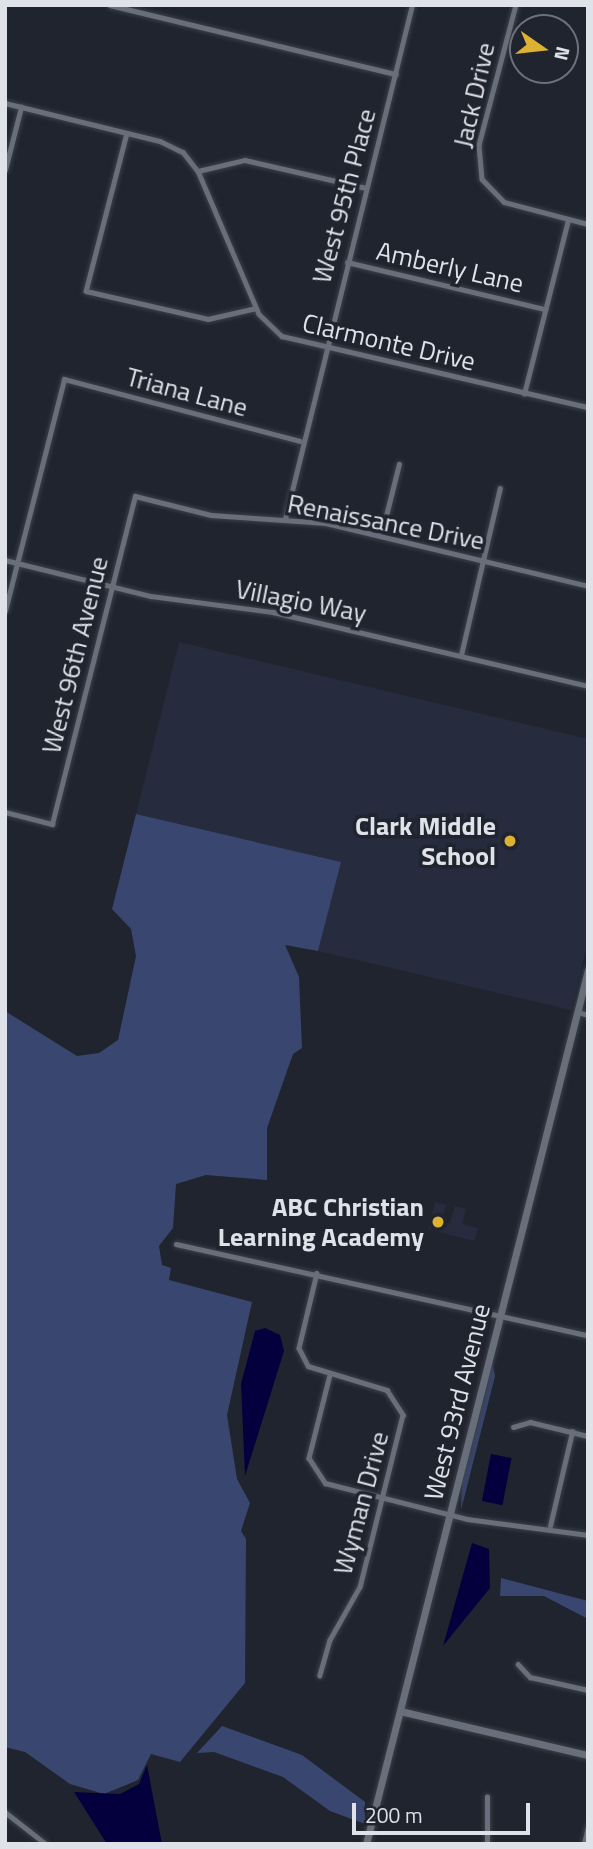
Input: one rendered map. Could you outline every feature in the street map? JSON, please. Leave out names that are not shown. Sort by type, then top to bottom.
[{"type":"street","points":[[110,5],[396,74]]},
{"type":"street","name":"West 95th Place","points":[[285,519],[300,441],[412,5]]},
{"type":"street","name":"Jack Drive","points":[[516,5],[478,169],[489,192],[504,202],[588,224]]},
{"type":"street","name":"Clarmonte Drive","points":[[5,103],[172,145],[198,171],[256,308],[282,336],[588,407]]},
{"type":"street","points":[[5,170],[21,107]]},
{"type":"street","points":[[127,133],[86,291],[211,319],[256,308]]},
{"type":"street","points":[[198,171],[245,160],[366,188]]},
{"type":"street","points":[[523,394],[568,219]]},
{"type":"street","name":"Amberly Lane","points":[[347,262],[545,309]]},
{"type":"street","name":"Triana Lane","points":[[18,563],[64,379],[300,441]]},
{"type":"street","points":[[381,536],[399,464]]},
{"type":"street","points":[[461,655],[500,488]]},
{"type":"street","name":"Renaissance Drive","points":[[135,496],[211,515],[285,519],[381,536],[588,586]]},
{"type":"street","name":"West 96th Avenue","points":[[5,812],[52,824],[135,496]]},
{"type":"street","name":"Villagio Way","points":[[5,560],[112,587],[273,612],[588,686]]},
{"type":"street","points":[[5,611],[18,563]]},
{"type":"street","name":"West 93rd Avenue","points":[[366,1844],[588,970]]},
{"type":"street","points":[[578,1012],[588,1015]]},
{"type":"street","points":[[176,1244],[588,1335]]},
{"type":"street","name":"Wyman Drive","points":[[317,1273],[299,1349],[308,1366],[397,1398],[403,1415],[360,1587],[330,1640],[320,1676]]},
{"type":"street","points":[[330,1374],[309,1458],[312,1472],[325,1483],[450,1515],[550,1526],[588,1535]]},
{"type":"street","points":[[513,1427],[530,1422],[588,1436]]},
{"type":"street","points":[[550,1526],[572,1432]]},
{"type":"street","points":[[518,1664],[530,1677],[588,1690]]},
{"type":"street","points":[[400,1711],[588,1755]]},
{"type":"street","points":[[487,1797],[487,1844]]},
{"type":"street","points":[[5,1812],[46,1844]]},
{"type":"street","points":[[584,1844],[588,1826]]},
{"type":"shaded area","points":[[179,642],[588,739],[588,941],[571,1010],[318,951],[340,862],[136,814]]},
{"type":"shaded area","points":[[136,814],[341,862],[318,951],[285,945],[299,977],[302,1048],[293,1054],[267,1128],[267,1180],[206,1175],[176,1184],[173,1228],[159,1246],[162,1265],[171,1268],[169,1280],[252,1302],[227,1415],[237,1479],[250,1503],[241,1531],[246,1539],[245,1683],[180,1762],[151,1754],[138,1780],[104,1794],[70,1784],[25,1752],[5,1747],[5,1011],[77,1056],[99,1053],[118,1040],[136,956],[131,929],[112,909]]},
{"type":"shaded area","name":"ABC Christian Learning Academy","points":[[435,1202],[446,1205],[442,1220],[450,1223],[455,1206],[466,1209],[462,1224],[478,1228],[474,1241],[428,1229]]},
{"type":"shaded area","points":[[265,1328],[280,1335],[284,1351],[245,1476],[241,1384],[255,1331]]},
{"type":"shaded area","points":[[492,1361],[495,1376],[461,1510],[462,1481]]},
{"type":"shaded area","points":[[491,1454],[512,1458],[502,1505],[482,1501]]},
{"type":"shaded area","points":[[472,1543],[489,1549],[490,1588],[443,1646]]},
{"type":"shaded area","points":[[501,1578],[588,1601],[588,1619],[544,1596],[500,1596]]},
{"type":"shaded area","points":[[222,1726],[302,1755],[365,1802],[365,1824],[330,1811],[283,1777],[214,1752],[197,1753]]},
{"type":"shaded area","points":[[147,1765],[162,1844],[107,1844],[74,1792],[120,1794],[139,1784]]},
{"type":"place","name":"Clark Middle School","points":[[510,841]]},
{"type":"place","name":"ABC Christian Learning Academy","points":[[438,1222]]}]
